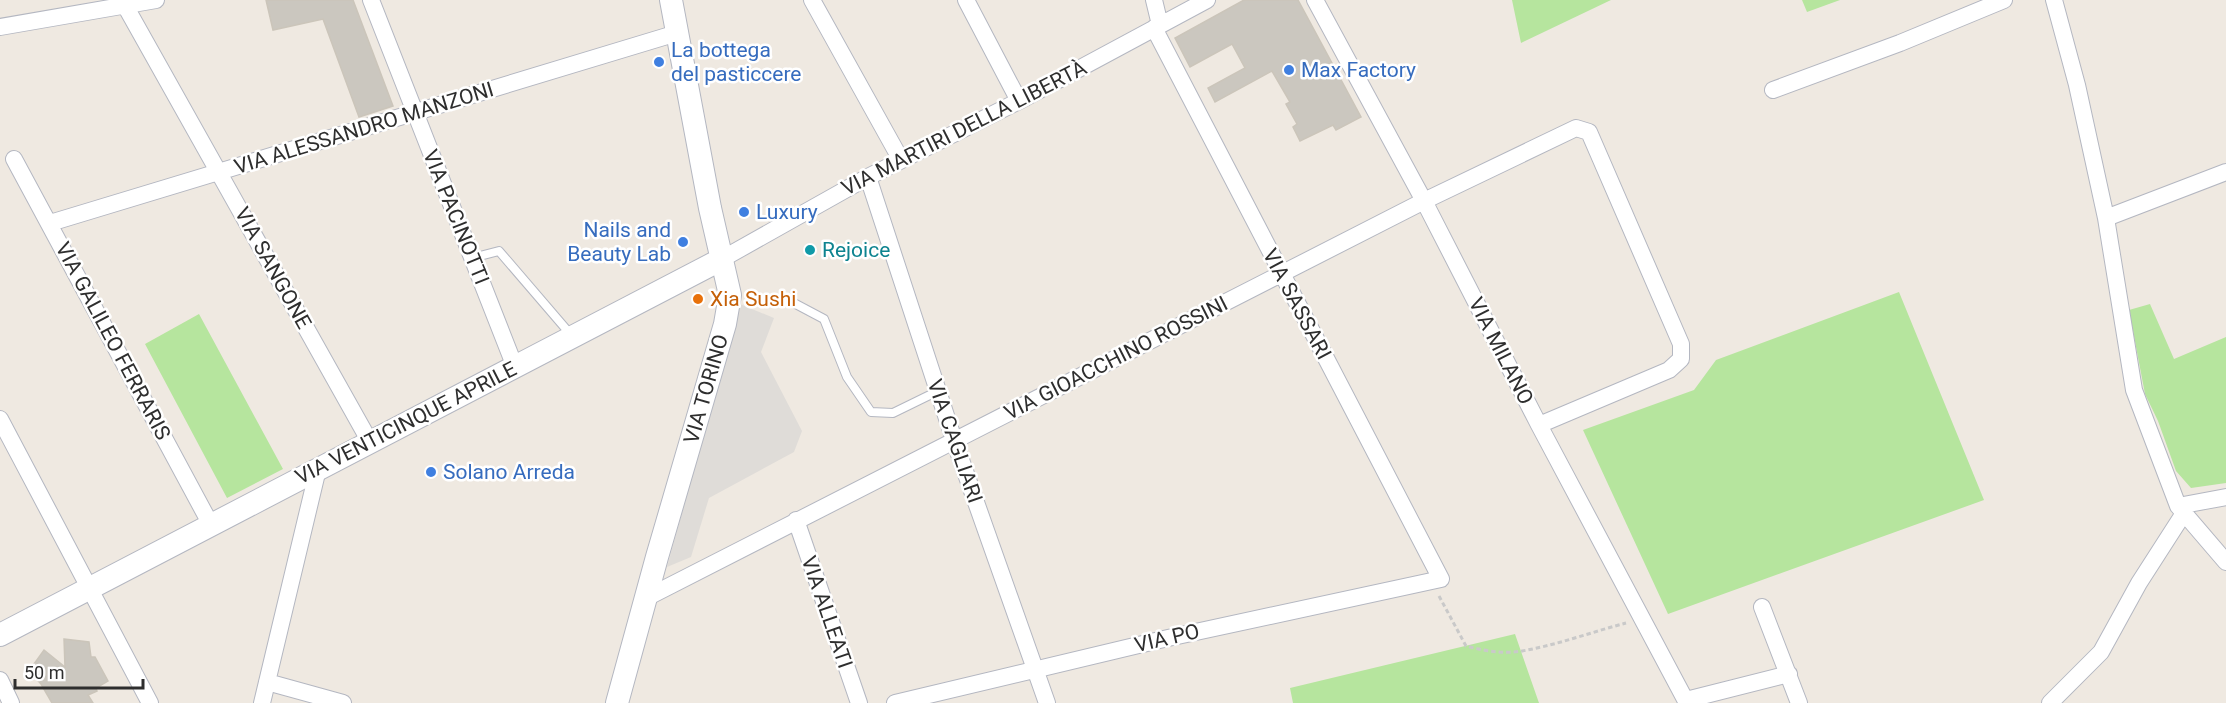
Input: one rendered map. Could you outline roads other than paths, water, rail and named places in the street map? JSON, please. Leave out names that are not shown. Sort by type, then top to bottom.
[{"type":"street","points":[[0,27],[124,3],[156,0]]},
{"type":"street","name":"VIA PACINOTTI","points":[[371,0],[515,367]]},
{"type":"street","name":"VIA TORINO","points":[[617,703],[728,315],[730,295],[670,0]]},
{"type":"street","points":[[812,0],[901,160]]},
{"type":"street","points":[[966,0],[1020,101]]},
{"type":"street","name":"VIA SASSARI","points":[[1154,0],[1157,27],[1436,580]]},
{"type":"street","name":"VIA MARTIRI DELLA LIBERTÀ","points":[[722,259],[868,177],[1020,101],[1207,0]]},
{"type":"street","name":"VIA MILANO","points":[[1315,0],[1424,201],[1539,425],[1687,701]]},
{"type":"street","points":[[1773,90],[1900,43],[2004,0]]},
{"type":"street","points":[[2054,0],[2078,85],[2106,218],[2134,390],[2181,509],[2226,562]]},
{"type":"street","name":"VIA SANGONE","points":[[124,3],[370,442]]},
{"type":"street","name":"VIA ALESSANDRO MANZONI","points":[[50,223],[677,33]]},
{"type":"street","name":"VIA GIOACCHINO ROSSINI","points":[[646,598],[1281,273],[1576,128],[1589,132],[1682,344],[1681,359],[1669,370],[1539,425]]},
{"type":"street","name":"VIA GALILEO FERRARIS","points":[[14,159],[211,525]]},
{"type":"street","points":[[2106,218],[2226,172]]},
{"type":"street","name":"VIA CAGLIARI","points":[[868,177],[954,440],[1047,703]]},
{"type":"street","name":"VIA VENTICINQUE APRILE","points":[[0,634],[722,259]]},
{"type":"street","points":[[0,419],[91,587],[150,703]]},
{"type":"street","points":[[262,703],[318,469]]},
{"type":"street","points":[[2050,703],[2101,652],[2181,509],[2226,497]]},
{"type":"street","name":"VIA ALLEATI","points":[[796,520],[859,703]]},
{"type":"street","name":"VIA PO","points":[[895,703],[1168,638],[1436,580]]},
{"type":"street","points":[[1762,607],[1798,703]]},
{"type":"street","points":[[1687,701],[1789,674]]},
{"type":"street","points":[[0,680],[11,703]]},
{"type":"street","points":[[267,682],[343,703]]},
{"type":"street","points":[[2066,687],[2073,703]]},
{"type":"lane","points":[[472,258],[499,251],[572,337]]},
{"type":"lane","points":[[789,301],[824,319],[848,377],[871,412],[893,414],[938,391]]},
{"type":"place","name":"La bottega del pasticcere","points":[[659,62]]},
{"type":"place","name":"Max Factory","points":[[1289,70]]},
{"type":"place","name":"Luxury","points":[[744,212]]},
{"type":"place","name":"Nails and Beauty Lab","points":[[683,242]]},
{"type":"place","name":"Rejoice","points":[[810,250]]},
{"type":"place","name":"Xia Sushi","points":[[698,299]]},
{"type":"place","name":"Solano Arreda","points":[[431,472]]}]
